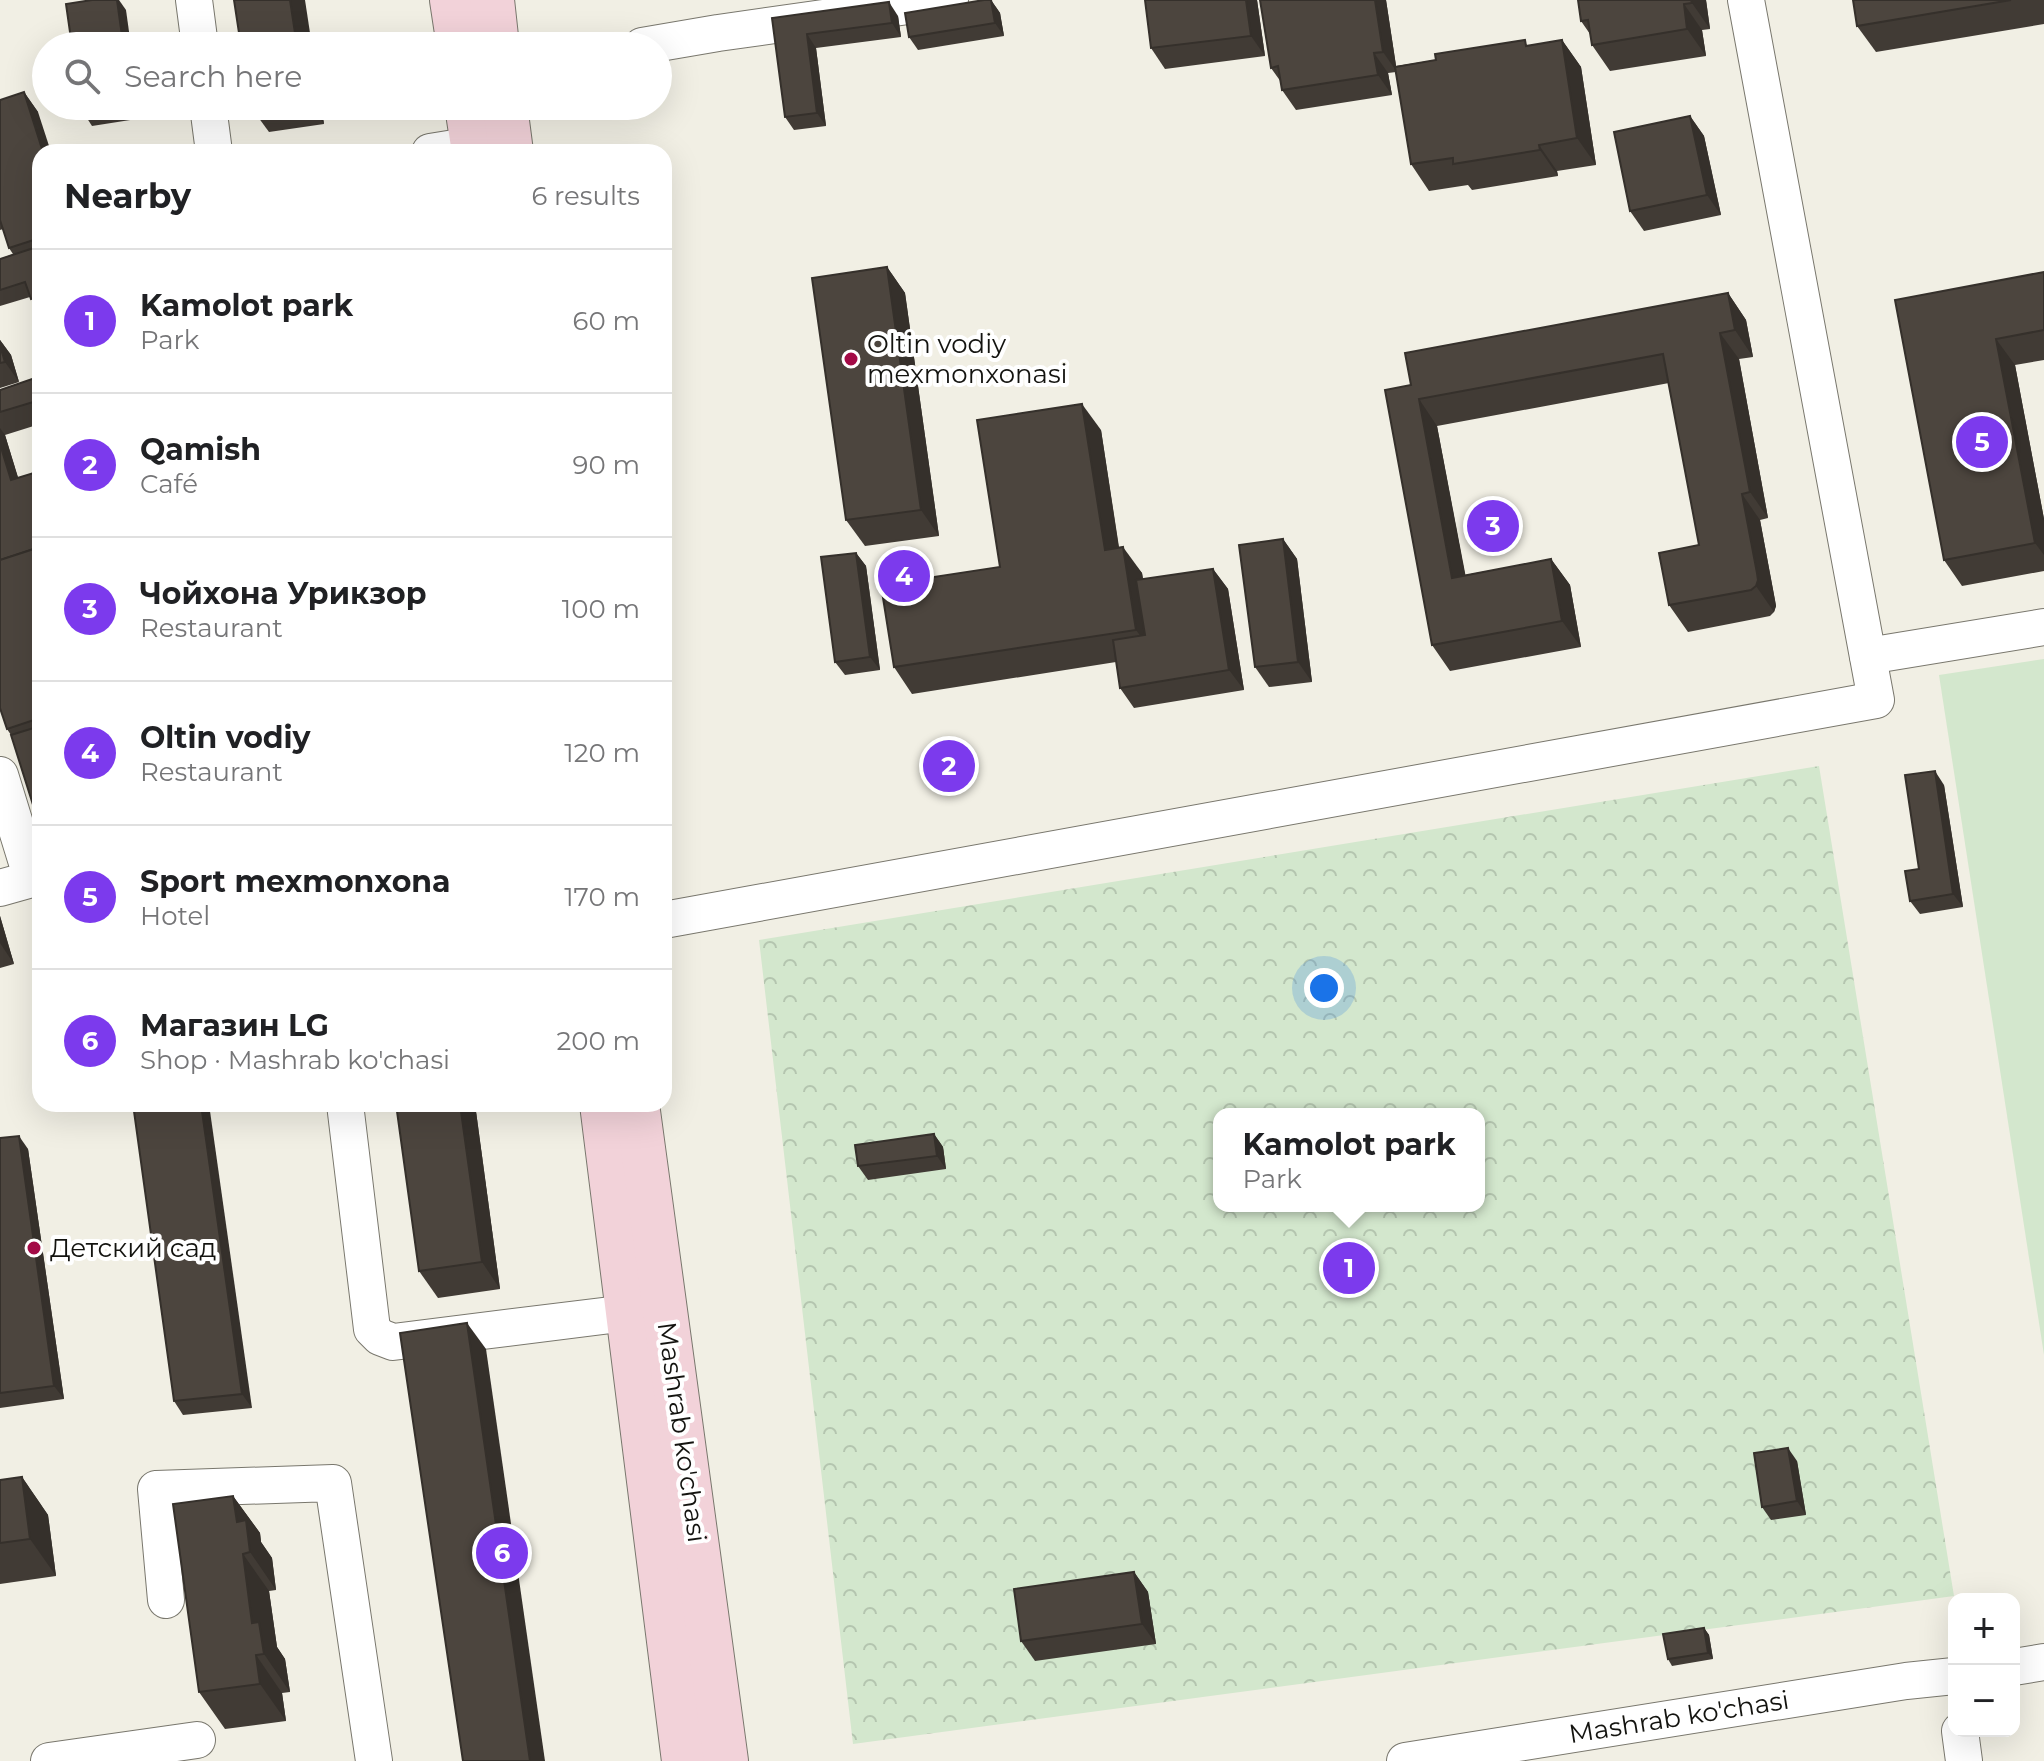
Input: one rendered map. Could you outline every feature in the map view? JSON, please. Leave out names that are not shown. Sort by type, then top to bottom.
[{"type":"main road","points":[[452,0],[457,32]]},
{"type":"main road","points":[[492,0],[495,32]]},
{"type":"main road","points":[[481,139],[495,120]]},
{"type":"main road","name":"Mashrab ko'chasi","points":[[603,1112],[684,1761]]},
{"type":"main road","name":"Mashrab ko'chasi","points":[[638,1112],[726,1761]]},
{"type":"street","points":[[194,0],[198,32]]},
{"type":"street","points":[[672,41],[948,0]]},
{"type":"street","points":[[672,919],[1876,700],[1746,0]]},
{"type":"street","points":[[210,120],[213,144]]},
{"type":"street","points":[[461,144],[481,139]]},
{"type":"street","points":[[1868,656],[2044,627]]},
{"type":"street","points":[[0,775],[22,888]]},
{"type":"street","points":[[346,1112],[372,1329],[380,1337],[393,1342],[627,1313]]},
{"type":"street","points":[[166,1600],[156,1489],[333,1483],[374,1761]]},
{"type":"street","points":[[2020,1666],[2044,1662]]},
{"type":"street","name":"Mashrab ko'chasi","points":[[1405,1761],[1906,1681],[1948,1680]]},
{"type":"street","points":[[1961,1737],[1964,1761],[1974,1761]]},
{"type":"street","points":[[49,1761],[197,1740]]},
{"type":"green space","points":[[2044,659],[2044,1355],[1939,675]]},
{"type":"green space","points":[[1819,766],[1954,1593],[1948,1593],[1948,1597],[853,1744],[759,940]]},
{"type":"building","points":[[117,0],[121,32],[70,32],[66,4]]},
{"type":"building","points":[[234,0],[290,0],[295,32],[239,32]]},
{"type":"building","points":[[991,0],[995,23],[909,37],[905,13]]},
{"type":"building","points":[[1145,0],[1246,0],[1251,36],[1151,48]]},
{"type":"building","points":[[1260,0],[1375,0],[1383,52],[1374,53],[1378,75],[1282,90],[1278,66],[1271,68]]},
{"type":"building","points":[[1578,0],[1691,0],[1692,3],[1684,4],[1687,29],[1592,45],[1588,20],[1581,21]]},
{"type":"building","points":[[1853,0],[2011,0],[1857,26]]},
{"type":"building","points":[[889,2],[892,23],[807,34],[817,113],[785,117],[772,18]]},
{"type":"building","points":[[1525,40],[1526,46],[1562,40],[1577,138],[1539,145],[1540,150],[1453,164],[1453,158],[1411,164],[1395,67],[1436,60],[1435,54]]},
{"type":"building","points":[[24,92],[40,144],[32,144],[32,241],[9,248],[0,220],[0,100]]},
{"type":"building","points":[[1690,116],[1707,195],[1630,211],[1614,132]]},
{"type":"building","points":[[32,249],[32,299],[25,282],[0,290],[0,259]]},
{"type":"building","points":[[887,267],[921,510],[846,520],[812,278]]},
{"type":"building","points":[[2044,272],[2044,330],[1996,339],[2035,543],[1944,560],[1895,300]]},
{"type":"building","points":[[1728,293],[1735,330],[1720,333],[1750,492],[1742,494],[1757,573],[1756,586],[1751,590],[1669,605],[1659,553],[1699,545],[1663,354],[1419,399],[1452,578],[1551,559],[1562,621],[1432,645],[1385,390],[1411,385],[1405,353]]},
{"type":"building","points":[[0,346],[5,362],[0,363]]},
{"type":"building","points":[[32,379],[32,402],[0,412],[0,390]]},
{"type":"building","points":[[1082,404],[1105,550],[1123,547],[1136,630],[894,667],[881,585],[1000,567],[977,420]]},
{"type":"building","points":[[0,444],[11,480],[32,473],[32,550],[0,560]]},
{"type":"building","points":[[1283,539],[1298,662],[1255,667],[1239,545]]},
{"type":"building","points":[[32,550],[32,721],[7,729],[0,708],[0,560]]},
{"type":"building","points":[[856,553],[870,657],[835,662],[821,557]]},
{"type":"building","points":[[1213,569],[1229,670],[1120,688],[1113,640],[1145,635],[1136,580]]},
{"type":"building","points":[[32,728],[32,802],[11,735]]},
{"type":"building","points":[[1935,771],[1953,894],[1910,901],[1905,871],[1919,869],[1905,775]]},
{"type":"building","points":[[134,1112],[202,1112],[242,1394],[174,1401]]},
{"type":"building","points":[[397,1112],[461,1112],[482,1262],[419,1271]]},
{"type":"building","points":[[934,1134],[937,1156],[858,1166],[855,1145]]},
{"type":"building","points":[[19,1136],[54,1386],[0,1393],[0,1138]]},
{"type":"building","points":[[467,1323],[530,1761],[463,1761],[400,1333]]},
{"type":"building","points":[[1788,1448],[1797,1501],[1762,1507],[1754,1453]]},
{"type":"building","points":[[22,1477],[30,1539],[0,1543],[0,1480]]},
{"type":"building","points":[[233,1496],[237,1522],[246,1520],[250,1552],[243,1554],[252,1623],[259,1622],[264,1654],[256,1655],[260,1684],[199,1692],[173,1504]]},
{"type":"building","points":[[1134,1572],[1142,1624],[1021,1641],[1014,1589]]},
{"type":"building","points":[[1704,1628],[1708,1653],[1668,1659],[1663,1634]]},
{"type":"place","name":"Oltin vodiy mexmonxonasi","points":[[851,359]]},
{"type":"place","name":"Sport mexmonxona","points":[[1982,442]]},
{"type":"place","name":"Чойхона Урикзор","points":[[1493,526]]},
{"type":"place","name":"Oltin vodiy","points":[[904,576]]},
{"type":"place","name":"Qamish","points":[[949,766]]},
{"type":"place","name":"Детский сад","points":[[34,1248]]},
{"type":"place","name":"Kamolot park","points":[[1349,1268]]},
{"type":"place","name":"Магазин LG","points":[[502,1553]]}]
